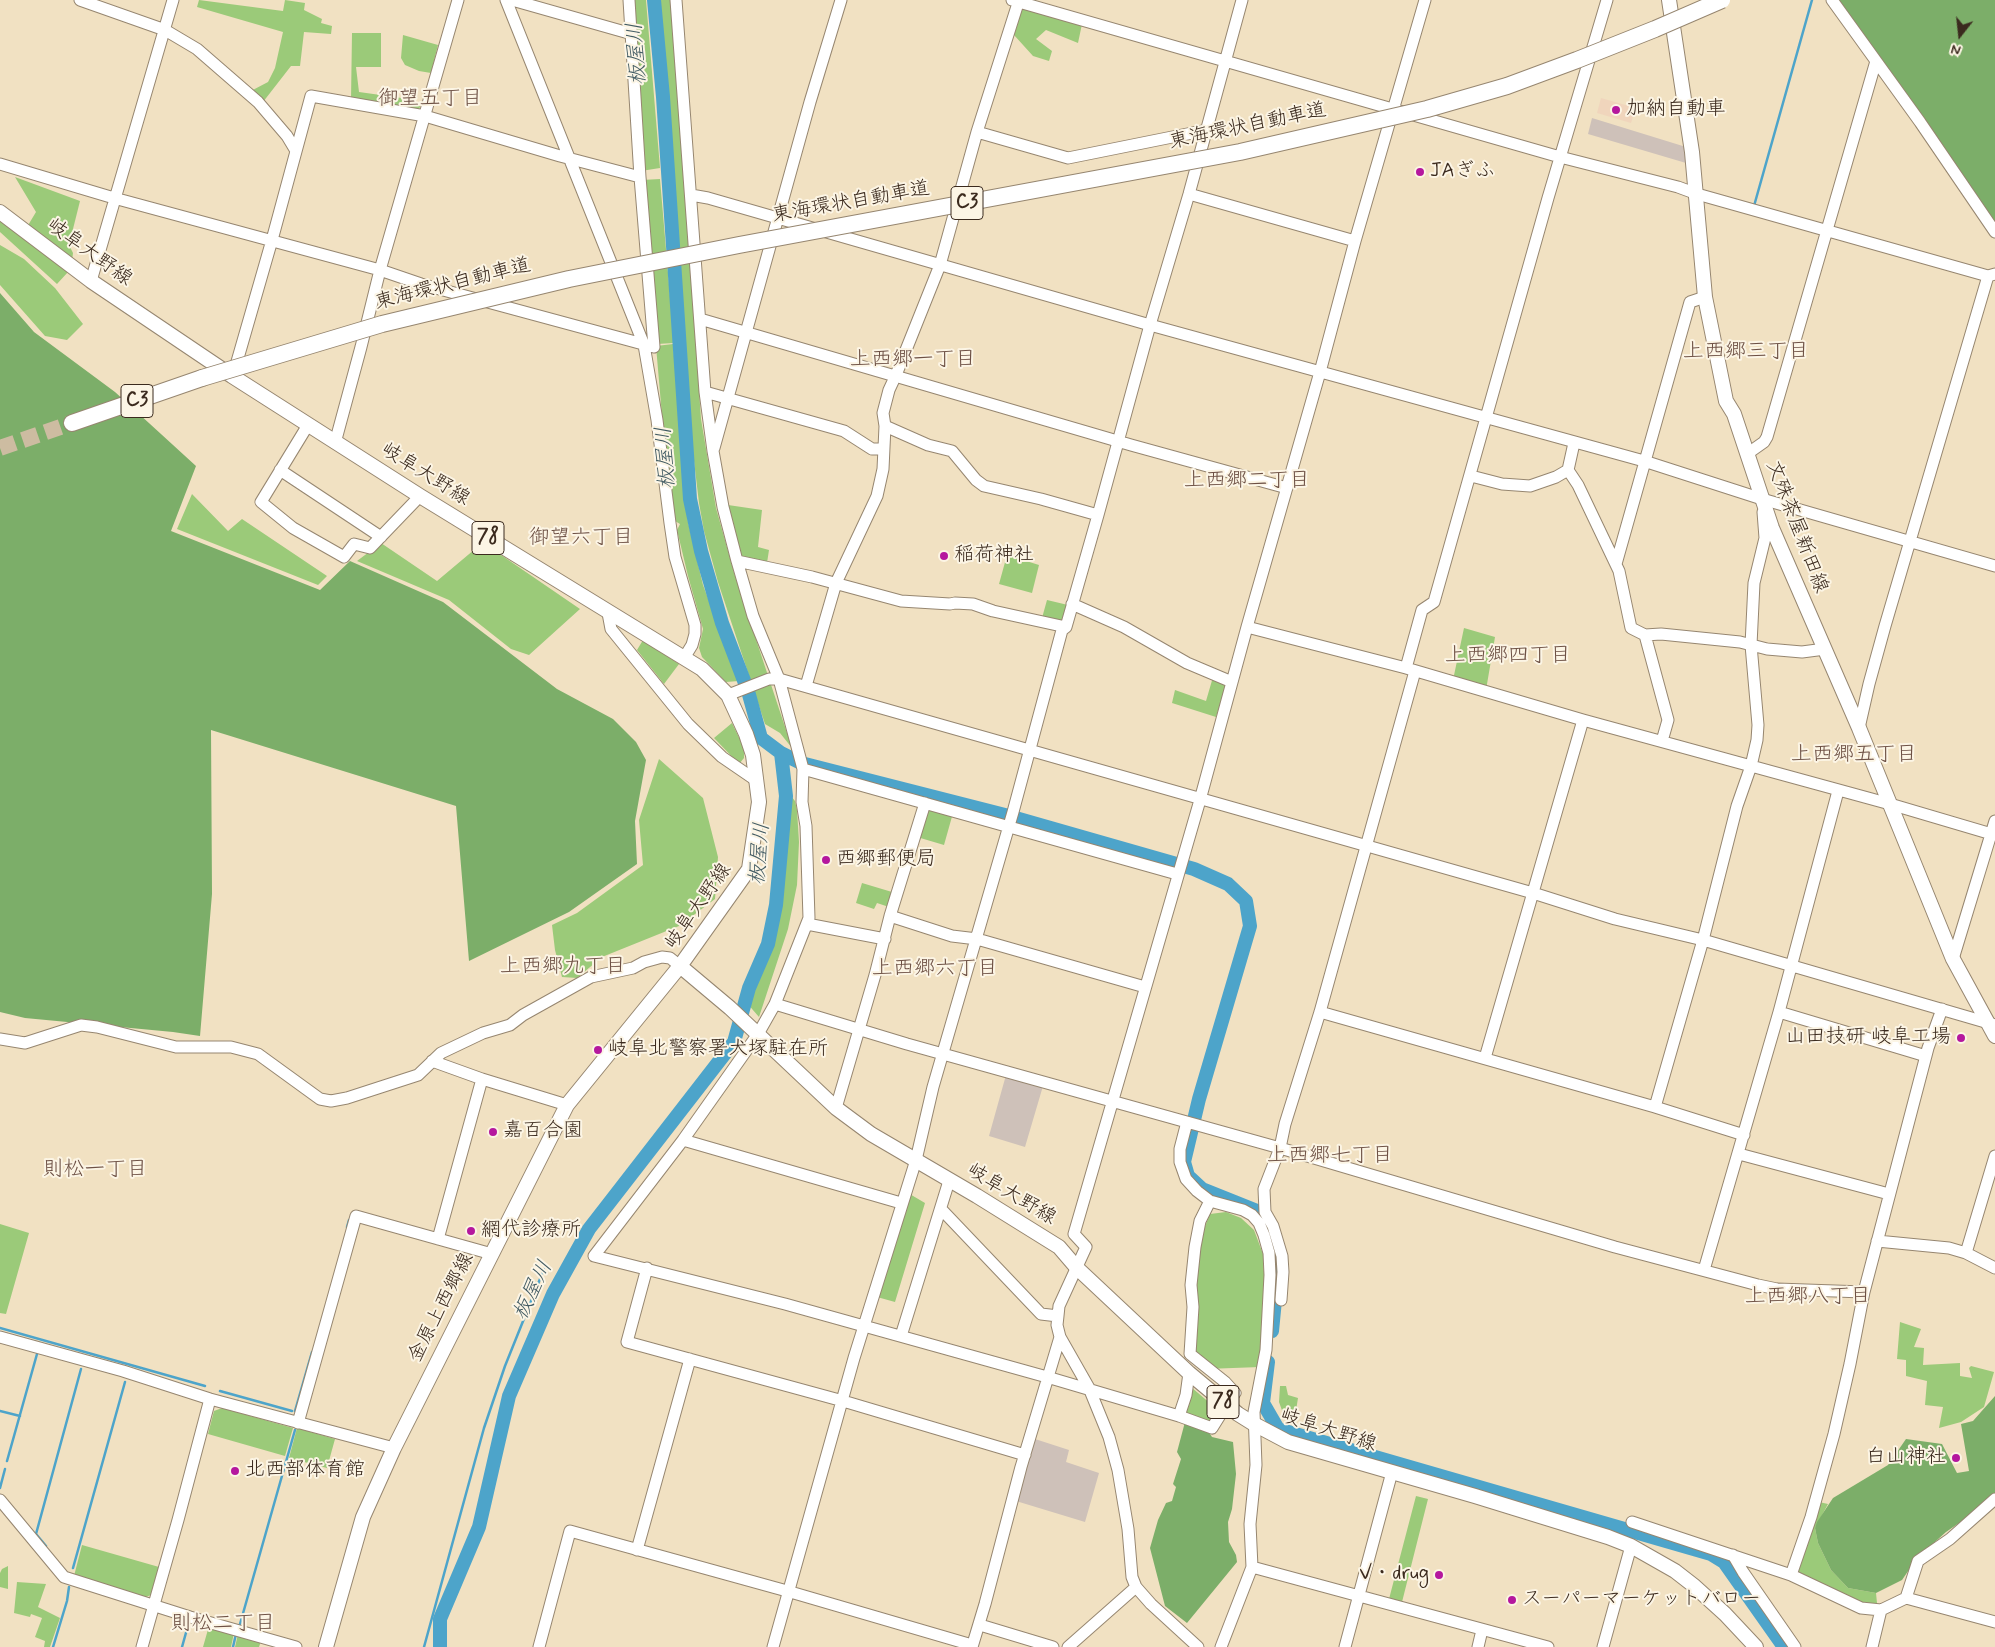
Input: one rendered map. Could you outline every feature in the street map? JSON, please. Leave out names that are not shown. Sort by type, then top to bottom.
[{"type":"highway","name":"東海環状自動車道","points":[[72,423],[202,378],[382,324],[569,279],[739,245],[1240,152],[1427,109],[1507,86],[1655,29],[1722,0]]},
{"type":"main road","name":"文殊茶屋新田線","points":[[1669,0],[1692,152],[1705,296],[1726,401],[1734,414],[1772,528],[1805,607],[1825,648],[1840,689],[1859,728],[1953,959],[1991,1023],[1995,1036]]},
{"type":"main road","name":"岐阜大野線","points":[[0,212],[91,280],[232,376],[420,496],[702,669],[734,692],[753,755],[759,802],[749,869],[680,966],[730,1008],[836,1108],[871,1134],[1060,1247],[1077,1268],[1190,1373],[1238,1414],[1254,1424],[1288,1442],[1484,1499],[1608,1537],[1631,1546],[1674,1571],[1693,1585],[1725,1614],[1756,1647]]},
{"type":"main road","name":"金原上西郷線","points":[[326,1647],[363,1517],[394,1448],[566,1105],[680,966]]},
{"type":"street","points":[[80,0],[165,30],[197,49],[258,102],[287,136],[296,151]]},
{"type":"street","points":[[91,280],[173,0]]},
{"type":"street","points":[[335,443],[380,270],[458,0]]},
{"type":"street","points":[[506,0],[644,345],[658,420],[672,540],[682,584],[695,625],[692,645],[684,658]]},
{"type":"street","points":[[512,0],[632,34]]},
{"type":"street","points":[[0,164],[114,198],[380,270],[421,284],[654,347],[640,177],[629,0]]},
{"type":"street","points":[[676,0],[678,48],[705,392],[713,451],[723,507],[737,561],[803,769],[802,802],[806,826],[809,918],[775,1004],[683,1140],[594,1256],[785,1304],[1089,1388],[1212,1428],[1222,1412]]},
{"type":"street","points":[[713,451],[810,102],[841,0]]},
{"type":"street","points":[[806,686],[836,583],[877,496],[882,469],[885,426],[883,413],[889,390],[940,265],[1016,0],[1560,157],[1678,187],[1696,194],[1991,275],[1909,541],[1869,684],[1859,728]]},
{"type":"street","points":[[773,1647],[787,1591],[854,1358],[916,1160],[933,1087],[1030,751],[1062,630],[1066,627],[1098,515],[1242,0]]},
{"type":"street","points":[[1198,1647],[1161,1614],[1136,1587],[1132,1577],[1128,1529],[1118,1470],[1109,1437],[1089,1388],[1060,1336],[1057,1325],[1059,1306],[1086,1247],[1074,1234],[1200,800],[1247,627],[1425,0]]},
{"type":"street","points":[[1281,1300],[1284,1272],[1282,1256],[1273,1226],[1265,1212],[1264,1189],[1280,1148],[1367,846],[1410,670],[1422,610],[1434,602],[1560,157],[1607,0]]},
{"type":"street","points":[[1832,0],[1920,122],[1995,232]]},
{"type":"street","points":[[1747,454],[1764,442],[1767,437],[1876,60]]},
{"type":"street","points":[[232,376],[272,240],[311,96],[425,116],[570,159],[640,177]]},
{"type":"street","points":[[977,132],[1068,158],[1206,130]]},
{"type":"street","points":[[1189,194],[1356,241]]},
{"type":"street","points":[[691,195],[708,198],[1150,325],[1644,461],[1762,499],[1995,566]]},
{"type":"street","points":[[1616,564],[1690,302],[1705,296]]},
{"type":"street","points":[[700,319],[1287,488]]},
{"type":"street","points":[[705,392],[844,431],[872,448],[883,449]]},
{"type":"street","points":[[308,425],[261,502],[293,528],[344,557],[354,544],[370,548],[420,496]]},
{"type":"street","points":[[885,426],[928,445],[952,451],[976,480],[984,486],[1023,494],[1098,515]]},
{"type":"street","points":[[1574,443],[1568,470],[1616,564],[1631,628],[1645,635],[1661,634],[1751,645],[1767,649],[1802,652],[1825,648]]},
{"type":"street","points":[[280,470],[381,537]]},
{"type":"street","points":[[1471,476],[1502,484],[1530,486],[1556,477],[1568,470]]},
{"type":"street","points":[[1655,1107],[1703,940],[1737,806],[1751,766],[1758,725],[1751,645],[1754,583],[1765,538],[1762,499]]},
{"type":"street","points":[[737,561],[836,583],[901,601],[973,604],[993,611],[1066,627]]},
{"type":"street","points":[[1072,604],[1124,627],[1187,663],[1232,682]]},
{"type":"street","points":[[608,613],[611,629],[688,724],[722,756],[757,780]]},
{"type":"street","points":[[1247,627],[1410,670],[1993,834]]},
{"type":"street","points":[[1645,635],[1668,720],[1662,741]]},
{"type":"street","points":[[734,692],[774,679],[806,686],[1200,800],[1533,893],[1616,919],[1703,940],[1991,1023]]},
{"type":"street","points":[[1485,1058],[1583,720]]},
{"type":"street","points":[[803,769],[925,803],[1010,821],[1179,868]]},
{"type":"street","points":[[1704,1270],[1779,1012],[1838,791]]},
{"type":"street","points":[[836,1108],[890,916],[925,803]]},
{"type":"street","points":[[1953,959],[1993,834],[1995,821]]},
{"type":"street","points":[[890,916],[952,936],[976,940],[1145,987]]},
{"type":"street","points":[[807,924],[885,938]]},
{"type":"street","points":[[0,1039],[25,1043],[81,1025],[97,1026],[176,1047],[231,1047],[258,1054],[320,1098],[331,1101],[347,1098],[418,1075],[441,1053],[467,1040],[510,1025],[523,1015],[591,977],[633,968],[644,962],[662,957],[670,958],[680,966]]},
{"type":"street","points":[[775,1004],[944,1054],[1280,1148],[1615,1247],[1777,1288],[1864,1292]]},
{"type":"street","points":[[1791,1575],[1811,1517],[1835,1430],[1864,1292],[1926,1056],[1942,1009]]},
{"type":"street","points":[[1320,1012],[1655,1107],[1744,1135]]},
{"type":"street","points":[[1779,1012],[1926,1056]]},
{"type":"street","points":[[432,1061],[482,1079],[566,1105]]},
{"type":"street","points":[[438,1239],[482,1079]]},
{"type":"street","points":[[1188,1122],[1180,1150],[1180,1162],[1186,1179],[1197,1191],[1210,1200],[1230,1205],[1252,1215],[1264,1234],[1269,1253],[1270,1274],[1266,1350],[1254,1412],[1256,1466],[1250,1524],[1252,1567],[1221,1647]]},
{"type":"street","points":[[683,1140],[901,1203]]},
{"type":"street","points":[[1739,1154],[1889,1194]]},
{"type":"street","points":[[1966,1253],[1995,1156]]},
{"type":"street","points":[[902,1336],[949,1181]]},
{"type":"street","points":[[1210,1200],[1200,1221],[1195,1247],[1191,1285],[1193,1307],[1190,1354],[1235,1393],[1231,1398]]},
{"type":"street","points":[[941,1209],[1041,1314],[1058,1316]]},
{"type":"street","points":[[298,1423],[356,1216],[492,1254]]},
{"type":"street","points":[[1877,1241],[1939,1246],[1966,1253],[1995,1268]]},
{"type":"street","points":[[647,1268],[627,1342],[843,1401],[1024,1455]]},
{"type":"street","points":[[539,1647],[570,1531],[787,1591],[972,1646],[980,1625],[1024,1455],[1060,1336]]},
{"type":"street","points":[[0,1337],[298,1423],[394,1448]]},
{"type":"street","points":[[637,1550],[690,1359]]},
{"type":"street","points":[[1179,1416],[1186,1395],[1190,1373]]},
{"type":"street","points":[[142,1647],[210,1398]]},
{"type":"street","points":[[1345,1647],[1392,1472]]},
{"type":"street","points":[[1906,1598],[1918,1561],[1950,1539],[1995,1499]]},
{"type":"street","points":[[0,1500],[64,1577],[153,1606],[296,1647]]},
{"type":"street","points":[[1632,1522],[1791,1575],[1861,1608],[1881,1610],[1906,1598],[1995,1622]]},
{"type":"street","points":[[1603,1647],[1631,1546]]},
{"type":"street","points":[[1733,1555],[1795,1647]]},
{"type":"street","points":[[1252,1567],[1548,1647]]},
{"type":"street","points":[[1068,1647],[1136,1587]]},
{"type":"street","points":[[1872,1647],[1881,1610]]},
{"type":"street","points":[[980,1625],[1053,1647]]},
{"type":"street","points":[[1478,1647],[1482,1630]]},
{"type":"shaded area","name":"加納自動車","points":[[1601,98],[1636,108],[1631,123],[1597,113]]},
{"type":"shaded area","points":[[1592,118],[1686,147],[1686,163],[1588,134]]},
{"type":"shaded area","points":[[1006,1075],[1043,1086],[1025,1147],[989,1136]]},
{"type":"shaded area","points":[[1035,1439],[1069,1450],[1066,1462],[1099,1473],[1085,1522],[1016,1501]]},
{"type":"green space","points":[[199,0],[283,11],[285,0],[305,3],[304,10],[322,19],[321,23],[332,26],[331,34],[304,32],[300,66],[291,66],[263,102],[249,92],[268,82],[275,68],[283,32],[197,7]]},
{"type":"green space","points":[[631,0],[646,0],[660,168],[641,171]]},
{"type":"green space","points":[[659,0],[672,0],[701,419],[716,508],[735,576],[792,748],[780,733],[765,724],[718,582],[704,531],[699,503],[689,419]]},
{"type":"green space","points":[[1837,0],[1995,0],[1995,226]]},
{"type":"green space","points":[[1023,7],[1082,24],[1078,43],[1046,30],[1036,39],[1052,51],[1049,61],[1033,56],[1014,35]]},
{"type":"green space","points":[[352,33],[381,33],[381,67],[356,67],[359,92],[402,98],[403,102],[420,106],[419,111],[351,100]]},
{"type":"green space","points":[[403,35],[438,45],[431,73],[419,71],[405,65],[401,58]]},
{"type":"green space","points":[[15,177],[80,201],[69,245],[73,253],[72,261],[27,227],[36,212]]},
{"type":"green space","points":[[660,179],[674,343],[657,344],[642,180]]},
{"type":"green space","points":[[0,220],[68,272],[57,284],[0,232]]},
{"type":"green space","points":[[0,245],[24,259],[55,288],[83,324],[67,340],[45,336],[0,285]]},
{"type":"green space","points":[[0,293],[34,332],[115,392],[196,466],[171,531],[320,590],[350,561],[443,602],[557,689],[613,719],[636,742],[646,760],[635,821],[637,864],[569,912],[469,961],[456,806],[211,730],[212,894],[200,1036],[25,1018],[0,1012]]},
{"type":"green space","points":[[673,344],[688,522],[703,585],[739,681],[726,682],[702,657],[699,648],[703,629],[677,530],[680,524],[675,521],[667,474],[656,346]]},
{"type":"green space","points":[[192,494],[228,531],[242,519],[327,576],[318,585],[177,529]]},
{"type":"green space","points":[[728,505],[762,510],[758,547],[769,550],[767,563],[741,557]]},
{"type":"green space","points":[[381,543],[437,581],[481,544],[504,557],[580,609],[529,655],[511,649],[449,600],[357,561]]},
{"type":"green space","points":[[1007,555],[1039,565],[1032,593],[999,584]]},
{"type":"green space","points":[[1047,600],[1068,605],[1061,623],[1042,618]]},
{"type":"green space","points":[[1464,628],[1495,637],[1486,690],[1453,680]]},
{"type":"green space","points":[[643,640],[679,664],[664,684],[637,650]]},
{"type":"green space","points":[[1213,677],[1227,682],[1216,717],[1172,703],[1175,690],[1206,701]]},
{"type":"green space","points":[[732,723],[744,748],[744,758],[739,764],[714,738]]},
{"type":"green space","points":[[659,759],[703,798],[718,857],[715,899],[679,926],[602,957],[577,978],[562,977],[555,950],[552,925],[577,913],[643,865],[639,820]]},
{"type":"green space","points":[[791,796],[795,801],[797,810],[799,842],[797,885],[788,929],[759,1017],[746,1002],[766,960],[777,923],[784,878]]},
{"type":"green space","points":[[926,808],[953,813],[944,845],[917,837]]},
{"type":"green space","points":[[862,883],[892,892],[889,907],[877,903],[874,909],[856,903]]},
{"type":"green space","points":[[908,1193],[925,1203],[895,1302],[877,1297]]},
{"type":"green space","points":[[1226,1212],[1241,1218],[1254,1230],[1263,1254],[1266,1313],[1260,1367],[1206,1369],[1194,1357],[1193,1284],[1201,1236],[1210,1214]]},
{"type":"green space","points":[[0,1224],[29,1233],[6,1314],[0,1313]]},
{"type":"green space","points":[[1900,1322],[1921,1329],[1914,1347],[1924,1348],[1923,1365],[1960,1363],[1960,1376],[1972,1378],[1969,1368],[1971,1366],[1994,1372],[1984,1407],[1961,1422],[1939,1428],[1943,1407],[1925,1405],[1927,1381],[1906,1376],[1906,1360],[1897,1359]]},
{"type":"green space","points":[[1280,1386],[1286,1386],[1288,1395],[1298,1398],[1294,1423],[1284,1416],[1279,1402]]},
{"type":"green space","points":[[1191,1387],[1218,1410],[1211,1424],[1183,1413]]},
{"type":"green space","points":[[1995,1396],[1995,1496],[1946,1532],[1917,1558],[1902,1580],[1876,1593],[1848,1588],[1831,1570],[1818,1543],[1815,1528],[1833,1498],[1888,1465],[1906,1439],[1942,1444],[1957,1473],[1969,1471],[1961,1424],[1973,1421]]},
{"type":"green space","points":[[222,1408],[293,1428],[285,1456],[208,1434],[214,1411]]},
{"type":"green space","points":[[1185,1422],[1207,1429],[1212,1437],[1233,1442],[1236,1474],[1232,1509],[1228,1522],[1229,1542],[1236,1555],[1237,1562],[1187,1623],[1165,1606],[1150,1548],[1158,1520],[1166,1503],[1172,1501],[1176,1487],[1173,1484],[1181,1459],[1177,1452]]},
{"type":"green space","points":[[297,1428],[335,1439],[327,1468],[289,1458]]},
{"type":"green space","points":[[1416,1496],[1428,1499],[1402,1602],[1389,1599]]},
{"type":"green space","points":[[1819,1502],[1828,1504],[1815,1528],[1818,1543],[1831,1570],[1848,1588],[1876,1593],[1877,1603],[1864,1605],[1797,1572]]},
{"type":"green space","points":[[82,1545],[159,1567],[151,1595],[146,1597],[74,1576]]},
{"type":"green space","points":[[8,1566],[8,1589],[0,1587],[0,1573],[2,1569]]},
{"type":"green space","points":[[17,1582],[46,1584],[38,1607],[60,1618],[50,1647],[44,1647],[45,1641],[35,1637],[42,1618],[31,1614],[30,1617],[14,1613]]},
{"type":"green space","points":[[209,1626],[234,1633],[231,1647],[203,1647]]},
{"type":"green space","points":[[238,1634],[261,1641],[259,1647],[235,1647]]},
{"type":"waterway","points":[[654,0],[663,97],[690,499],[701,551],[722,623],[748,691],[761,738],[781,753],[801,763],[1005,815],[1194,869],[1228,884],[1246,901],[1250,926],[1199,1099],[1184,1162],[1188,1176],[1202,1189],[1257,1211],[1271,1235],[1276,1265],[1272,1331]]},
{"type":"waterway","points":[[1754,206],[1812,0]]},
{"type":"waterway","name":"板屋川","points":[[440,1647],[440,1619],[479,1527],[509,1396],[553,1294],[589,1229],[734,1042],[749,988],[768,944],[776,905],[786,796],[781,753]]},
{"type":"waterway","points":[[347,1227],[349,1220]]},
{"type":"waterway","points":[[424,1647],[484,1428],[505,1366],[544,1269]]},
{"type":"waterway","points":[[0,1328],[205,1386]]},
{"type":"waterway","points":[[295,1411],[312,1352]]},
{"type":"waterway","points":[[7,1461],[37,1354]]},
{"type":"waterway","points":[[1268,1362],[1263,1403],[1278,1429],[1711,1554],[1724,1562],[1784,1647]]},
{"type":"waterway","points":[[46,1546],[36,1534],[81,1369]]},
{"type":"waterway","points":[[73,1568],[125,1382]]},
{"type":"waterway","points":[[220,1391],[292,1411]]},
{"type":"waterway","points":[[0,1411],[20,1416]]},
{"type":"waterway","points":[[240,1624],[295,1430]]},
{"type":"waterway","points":[[0,1488],[5,1469]]},
{"type":"waterway","points":[[53,1647],[67,1601],[69,1587]]},
{"type":"waterway","points":[[182,1647],[189,1622]]},
{"type":"waterway","points":[[233,1647],[236,1634]]},
{"type":"tunnel","points":[[0,448],[72,423]]},
{"type":"place","name":"加納自動車","points":[[1616,110]]},
{"type":"place","name":"JAぎふ","points":[[1420,172]]},
{"type":"place","name":"稲荷神社","points":[[944,556]]},
{"type":"place","name":"西郷郵便局","points":[[826,860]]},
{"type":"place","name":"山田技研 岐阜工場","points":[[1961,1038]]},
{"type":"place","name":"岐阜北警察署犬塚駐在所","points":[[598,1050]]},
{"type":"place","name":"嘉百合園","points":[[493,1132]]},
{"type":"place","name":"網代診療所","points":[[471,1231]]},
{"type":"place","name":"白山神社","points":[[1956,1458]]},
{"type":"place","name":"北西部体育館","points":[[235,1471]]},
{"type":"place","name":"V・drug","points":[[1439,1575]]},
{"type":"place","name":"スーパーマーケットバロー","points":[[1512,1600]]},
{"type":"district","name":"御望五丁目","points":[[430,100]]},
{"type":"district","name":"上西郷三丁目","points":[[1746,353]]},
{"type":"district","name":"上西郷一丁目","points":[[913,361]]},
{"type":"district","name":"上西郷二丁目","points":[[1247,482]]},
{"type":"district","name":"御望六丁目","points":[[581,539]]},
{"type":"district","name":"上西郷四丁目","points":[[1508,657]]},
{"type":"district","name":"上西郷五丁目","points":[[1854,756]]},
{"type":"district","name":"上西郷九丁目","points":[[563,968]]},
{"type":"district","name":"上西郷六丁目","points":[[935,970]]},
{"type":"district","name":"上西郷七丁目","points":[[1330,1157]]},
{"type":"district","name":"則松一丁目","points":[[95,1171]]},
{"type":"district","name":"上西郷八丁目","points":[[1808,1298]]},
{"type":"district","name":"則松二丁目","points":[[223,1625]]}]
